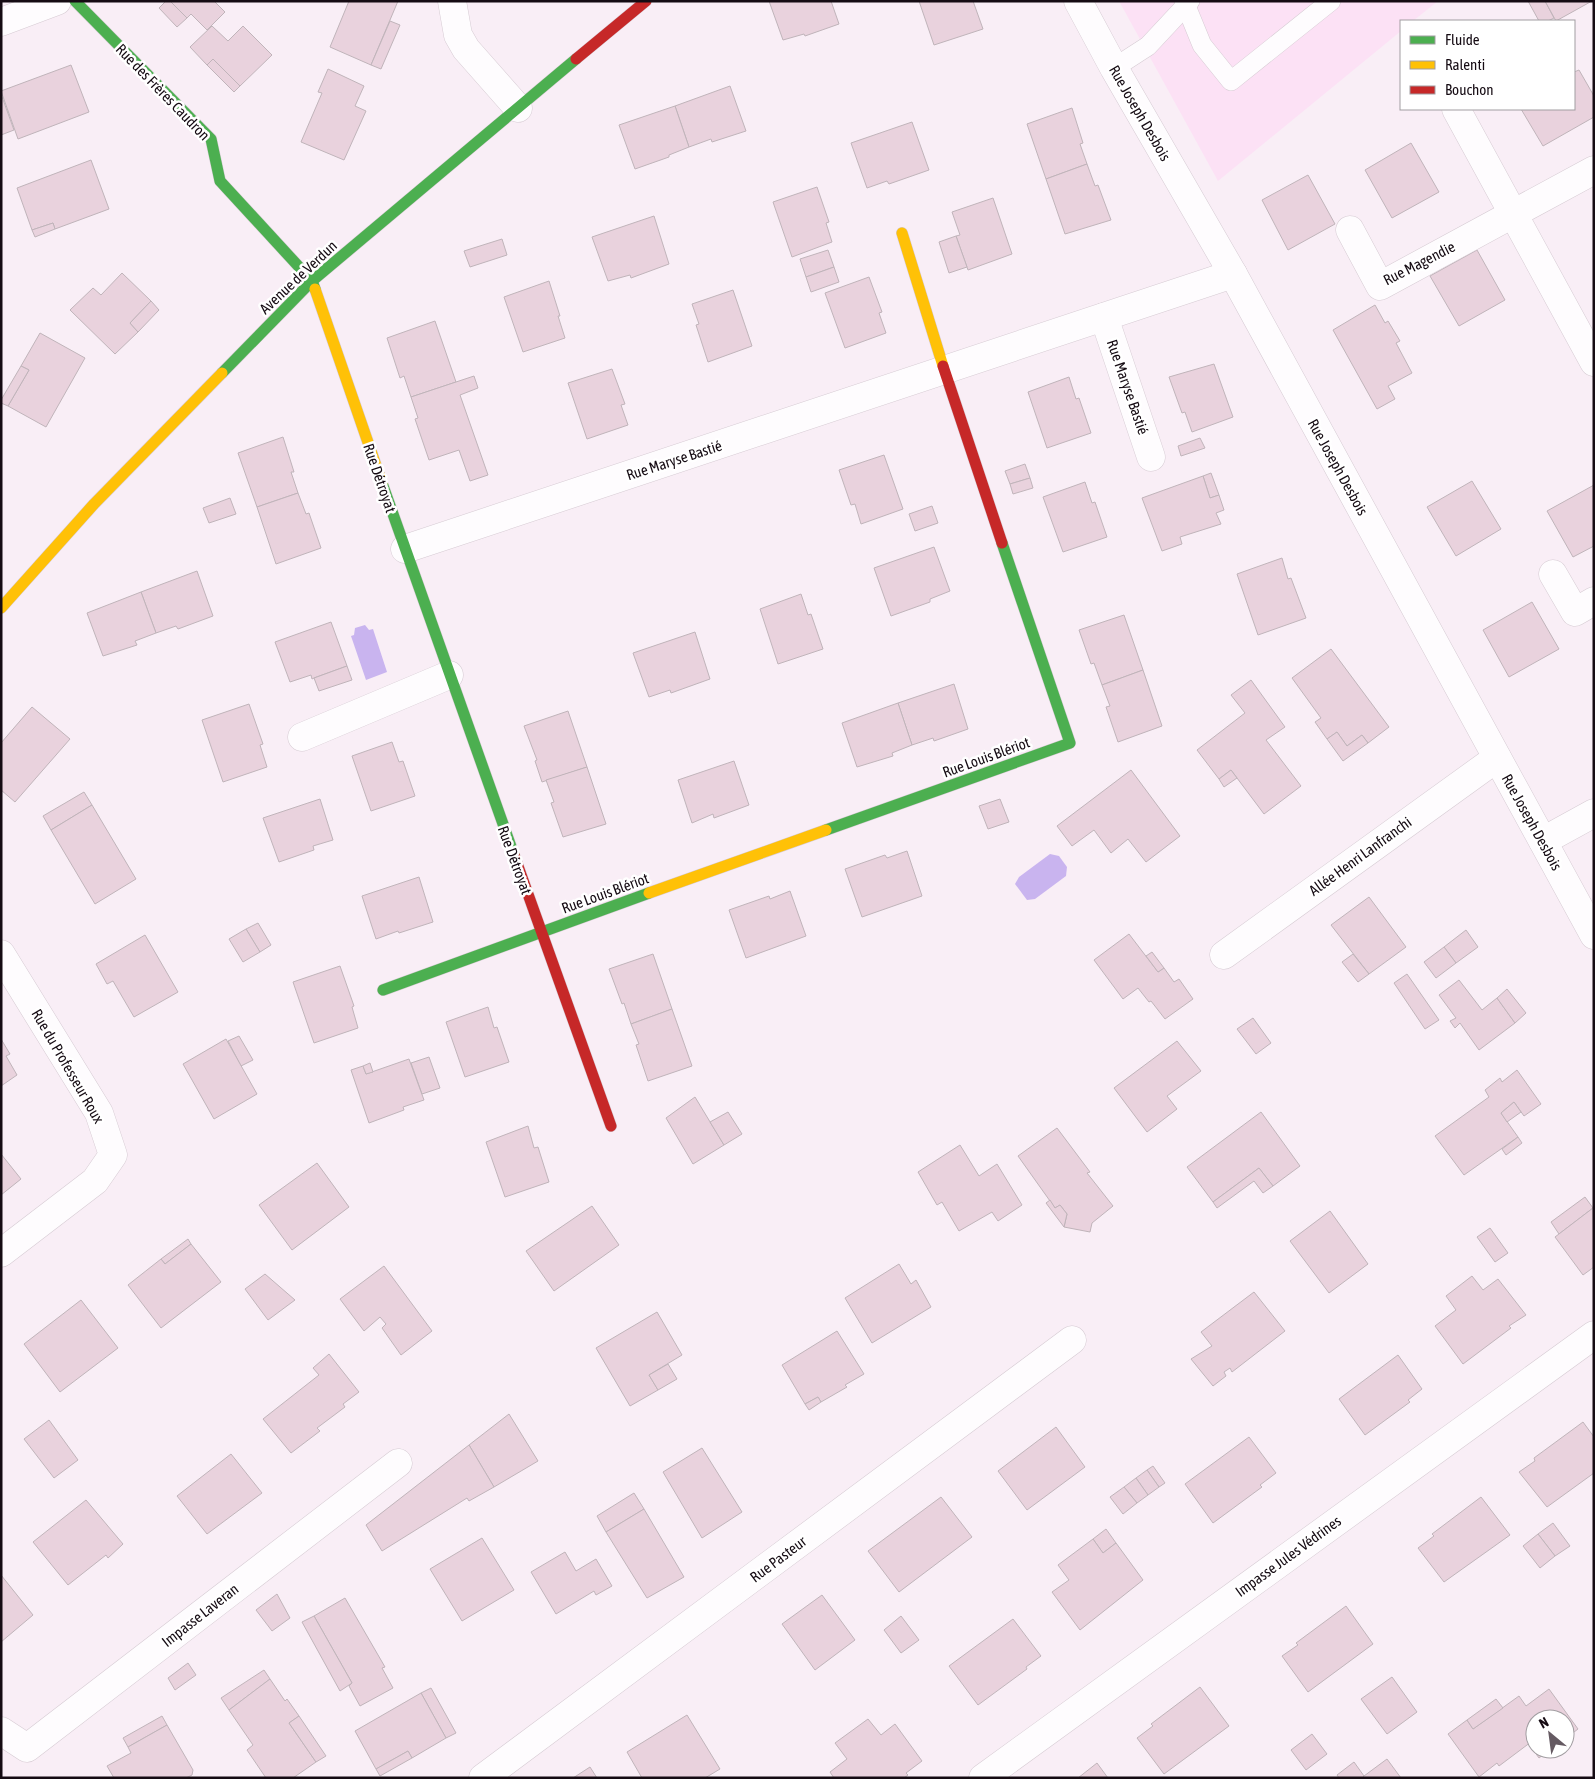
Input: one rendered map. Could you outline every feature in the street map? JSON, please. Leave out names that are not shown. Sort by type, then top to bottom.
[{"type":"street","points":[[1,22],[57,1]]},
{"type":"street","name":"Rue des Frères Caudron","points":[[75,1],[211,140],[220,181],[312,281]]},
{"type":"street","points":[[452,1],[458,35],[466,49],[518,108]]},
{"type":"street","name":"Avenue de Verdun","points":[[1,608],[94,504],[312,281],[646,1]]},
{"type":"street","name":"Rue Joseph Desbois","points":[[1078,1],[1114,68],[1233,274],[1594,935]]},
{"type":"street","points":[[1457,110],[1594,362]]},
{"type":"street","points":[[1513,213],[1594,170]]},
{"type":"street","name":"Rue Magendie","points":[[1350,230],[1380,286],[1513,213]]},
{"type":"street","points":[[902,233],[944,370]]},
{"type":"street","name":"Rue Maryse Bastié","points":[[404,550],[1233,274]]},
{"type":"street","name":"Rue Détroyat","points":[[312,281],[404,550],[611,1126]]},
{"type":"street","name":"Rue Maryse Bastié","points":[[1104,317],[1152,456]]},
{"type":"street","name":"Rue Louis Blériot","points":[[541,932],[1070,744],[944,370]]},
{"type":"street","points":[[1553,574],[1575,612],[1594,601]]},
{"type":"street","points":[[302,737],[449,675]]},
{"type":"street","name":"Allée Henri Lanfranchi","points":[[1224,955],[1497,758]]},
{"type":"street","points":[[1542,841],[1594,813]]},
{"type":"street","points":[[383,990],[541,932]]},
{"type":"street","name":"Rue du Professeur Roux","points":[[1,954],[99,1114],[113,1155],[95,1181],[1,1253]]},
{"type":"street","name":"Impasse Jules Védrines","points":[[983,1778],[1594,1335]]},
{"type":"street","name":"Rue Pasteur","points":[[483,1778],[1072,1340]]},
{"type":"street","name":"Impasse Laveran","points":[[1,1731],[27,1748],[398,1463]]},
{"type":"lane","points":[[1114,68],[1148,46],[1187,2],[1202,45],[1231,81],[1331,1]]},
{"type":"shaded area","points":[[1119,1],[1438,1],[1414,20],[1400,20],[1400,32],[1218,181]]},
{"type":"shaded area","points":[[365,625],[369,630],[373,629],[387,672],[366,680],[351,636],[354,635],[355,628]]},
{"type":"shaded area","points":[[1050,854],[1059,856],[1067,867],[1066,876],[1035,899],[1027,900],[1015,884],[1019,877]]},
{"type":"building","points":[[166,1],[170,1],[187,18],[177,27],[159,8]]},
{"type":"building","points":[[170,1],[214,1],[225,12],[207,30],[191,14],[187,18]]},
{"type":"building","points":[[349,1],[398,1],[371,65],[330,47]]},
{"type":"building","points":[[769,1],[831,1],[839,24],[805,36],[804,34],[783,40]]},
{"type":"building","points":[[919,1],[973,1],[983,29],[934,45]]},
{"type":"building","points":[[1528,1],[1545,1],[1554,18],[1538,20]]},
{"type":"building","points":[[1545,1],[1592,1],[1558,20],[1555,20]]},
{"type":"building","points":[[390,21],[400,25],[381,69],[371,65]]},
{"type":"building","points":[[212,26],[228,41],[243,26],[272,55],[240,86],[213,59],[207,65],[190,47]]},
{"type":"building","points":[[213,59],[240,86],[234,92],[207,65]]},
{"type":"building","points":[[71,65],[89,112],[18,139],[1,91]]},
{"type":"building","points":[[328,69],[364,86],[355,106],[366,111],[344,160],[301,142],[322,93],[318,92]]},
{"type":"building","points":[[1579,70],[1594,96],[1594,117],[1543,146],[1522,110],[1575,110],[1575,72]]},
{"type":"building","points":[[730,86],[746,131],[712,142],[711,139],[689,147],[675,106]]},
{"type":"building","points":[[1,94],[14,130],[1,135]]},
{"type":"building","points":[[675,106],[689,147],[669,155],[669,157],[635,169],[619,125]]},
{"type":"building","points":[[1072,108],[1083,143],[1080,144],[1087,164],[1046,179],[1027,124]]},
{"type":"building","points":[[912,122],[929,170],[889,184],[887,181],[867,188],[851,143]]},
{"type":"building","points":[[1411,143],[1439,192],[1392,218],[1365,170]]},
{"type":"building","points":[[91,160],[109,209],[55,229],[53,223],[32,230],[17,188]]},
{"type":"building","points":[[1087,164],[1095,186],[1098,185],[1111,220],[1065,234],[1046,179]]},
{"type":"building","points":[[1308,175],[1335,224],[1288,250],[1262,200]]},
{"type":"building","points":[[817,187],[829,222],[826,223],[832,242],[792,257],[773,202]]},
{"type":"building","points":[[993,198],[1012,254],[968,270],[956,236],[960,235],[952,212]]},
{"type":"building","points":[[654,216],[669,264],[631,278],[630,275],[608,281],[592,237]]},
{"type":"building","points":[[53,223],[55,229],[35,237],[32,230]]},
{"type":"building","points":[[956,236],[967,267],[949,273],[939,242]]},
{"type":"building","points":[[502,239],[507,255],[470,267],[464,251]]},
{"type":"building","points":[[828,250],[834,267],[806,277],[800,259]]},
{"type":"building","points":[[1477,250],[1505,300],[1459,326],[1430,276]]},
{"type":"building","points":[[834,267],[839,282],[811,292],[806,277]]},
{"type":"building","points":[[122,273],[151,301],[130,323],[138,332],[115,354],[70,310],[93,288],[101,295]]},
{"type":"building","points":[[869,277],[882,312],[879,313],[886,333],[845,348],[825,293]]},
{"type":"building","points":[[549,281],[565,338],[523,352],[504,297]]},
{"type":"building","points":[[733,290],[752,346],[708,362],[696,325],[699,324],[692,304]]},
{"type":"building","points":[[151,301],[159,310],[138,332],[130,323]]},
{"type":"building","points":[[1375,305],[1385,323],[1388,321],[1400,341],[1396,343],[1412,373],[1388,386],[1395,399],[1377,409],[1333,330]]},
{"type":"building","points":[[435,321],[456,382],[411,397],[404,376],[400,378],[387,338]]},
{"type":"building","points":[[40,333],[85,358],[46,427],[8,406],[29,370],[21,366]]},
{"type":"building","points":[[1214,364],[1233,417],[1192,432],[1185,412],[1182,413],[1169,377]]},
{"type":"building","points":[[21,366],[29,370],[8,406],[1,403],[1,400]]},
{"type":"building","points":[[612,369],[625,404],[621,405],[628,425],[587,439],[568,383]]},
{"type":"building","points":[[474,376],[478,388],[460,395],[488,475],[470,481],[459,450],[429,460],[415,419],[418,418],[411,397]]},
{"type":"building","points":[[1069,377],[1076,399],[1079,398],[1091,433],[1047,448],[1028,392]]},
{"type":"building","points":[[283,437],[294,472],[291,472],[298,493],[257,507],[238,453]]},
{"type":"building","points":[[1200,438],[1205,448],[1181,456],[1178,446]]},
{"type":"building","points":[[884,455],[903,509],[861,524],[855,504],[851,505],[839,470]]},
{"type":"building","points":[[1025,464],[1030,478],[1010,484],[1005,471]]},
{"type":"building","points":[[1211,473],[1219,495],[1210,498],[1203,476]]},
{"type":"building","points":[[1203,476],[1210,498],[1219,495],[1224,510],[1216,513],[1221,524],[1180,537],[1182,544],[1162,551],[1142,498]]},
{"type":"building","points":[[1030,478],[1033,488],[1013,494],[1010,484]]},
{"type":"building","points":[[1472,481],[1501,529],[1456,556],[1427,507]]},
{"type":"building","points":[[1085,482],[1092,503],[1095,502],[1107,537],[1063,552],[1043,497]]},
{"type":"building","points":[[1594,485],[1594,546],[1573,557],[1547,511]]},
{"type":"building","points":[[298,493],[306,514],[309,513],[321,548],[276,564],[257,507]]},
{"type":"building","points":[[230,498],[236,514],[209,523],[203,508]]},
{"type":"building","points":[[932,506],[938,523],[915,531],[909,514]]},
{"type":"building","points":[[934,547],[950,591],[930,599],[930,602],[891,616],[874,568]]},
{"type":"building","points":[[1282,558],[1288,579],[1291,578],[1306,618],[1258,635],[1237,574]]},
{"type":"building","points":[[197,571],[213,616],[178,629],[176,626],[156,633],[141,592]]},
{"type":"building","points":[[141,592],[156,633],[135,641],[137,645],[103,656],[87,613]]},
{"type":"building","points":[[801,594],[808,615],[811,614],[823,649],[778,664],[760,609]]},
{"type":"building","points":[[1532,602],[1559,649],[1509,677],[1483,630]]},
{"type":"building","points":[[1124,615],[1143,670],[1102,685],[1094,663],[1091,664],[1079,630]]},
{"type":"building","points":[[331,622],[347,666],[312,679],[311,675],[290,682],[275,642]]},
{"type":"building","points":[[695,632],[710,679],[671,693],[670,690],[649,697],[633,653]]},
{"type":"building","points":[[1331,649],[1389,727],[1368,743],[1362,735],[1347,746],[1337,732],[1327,739],[1315,722],[1321,718],[1292,678]]},
{"type":"building","points":[[347,666],[352,680],[319,691],[314,678]]},
{"type":"building","points":[[1143,670],[1162,726],[1118,742],[1106,707],[1110,706],[1102,685]]},
{"type":"building","points":[[1251,680],[1285,727],[1266,740],[1301,786],[1264,814],[1231,770],[1219,779],[1197,750],[1245,713],[1231,695]]},
{"type":"building","points":[[954,684],[968,729],[934,741],[933,738],[912,745],[898,703]]},
{"type":"building","points":[[898,703],[912,745],[892,753],[893,756],[857,767],[842,723]]},
{"type":"building","points":[[249,704],[263,744],[260,745],[267,767],[223,782],[202,720]]},
{"type":"building","points":[[32,707],[70,739],[15,802],[1,790],[1,743]]},
{"type":"building","points":[[568,711],[587,767],[542,782],[535,761],[537,760],[524,726]]},
{"type":"building","points":[[1337,732],[1347,746],[1362,735],[1368,743],[1343,761],[1327,739]]},
{"type":"building","points":[[392,742],[399,762],[403,761],[415,796],[371,811],[352,756]]},
{"type":"building","points":[[734,761],[749,805],[714,818],[713,814],[692,823],[678,780]]},
{"type":"building","points":[[587,767],[606,824],[563,837],[551,803],[554,802],[546,780]]},
{"type":"building","points":[[1131,770],[1180,836],[1146,862],[1128,839],[1111,853],[1094,830],[1072,846],[1057,826]]},
{"type":"building","points":[[1231,770],[1237,778],[1224,787],[1219,779]]},
{"type":"building","points":[[84,792],[92,805],[51,830],[43,816]]},
{"type":"building","points":[[320,799],[333,840],[313,846],[314,850],[279,862],[263,818]]},
{"type":"building","points":[[1000,799],[1009,822],[988,829],[979,806]]},
{"type":"building","points":[[92,805],[136,879],[95,904],[51,830]]},
{"type":"building","points":[[907,851],[922,896],[862,917],[845,869],[885,855],[887,858]]},
{"type":"building","points":[[419,877],[433,922],[376,939],[362,896]]},
{"type":"building","points":[[790,891],[806,936],[746,958],[729,910],[769,896],[770,899]]},
{"type":"building","points":[[1369,897],[1406,947],[1369,974],[1331,925]]},
{"type":"building","points":[[258,923],[271,945],[260,952],[246,929]]},
{"type":"building","points":[[246,929],[260,952],[243,962],[229,939]]},
{"type":"building","points":[[1466,930],[1478,947],[1456,963],[1444,947]]},
{"type":"building","points":[[1129,934],[1158,972],[1164,968],[1174,982],[1179,979],[1193,999],[1165,1019],[1138,988],[1123,999],[1094,960]]},
{"type":"building","points":[[145,935],[178,992],[134,1017],[113,981],[107,984],[96,964]]},
{"type":"building","points":[[1444,947],[1456,963],[1436,978],[1424,962]]},
{"type":"building","points":[[1152,952],[1164,968],[1158,972],[1146,956]]},
{"type":"building","points":[[653,954],[672,1009],[631,1024],[609,969]]},
{"type":"building","points":[[1353,954],[1369,974],[1358,982],[1342,962]]},
{"type":"building","points":[[340,966],[354,1006],[352,1007],[358,1028],[314,1043],[293,982]]},
{"type":"building","points":[[1407,974],[1439,1020],[1425,1029],[1394,983]]},
{"type":"building","points":[[1459,980],[1482,1010],[1497,998],[1515,1023],[1479,1050],[1460,1023],[1455,1028],[1450,1021],[1456,1018],[1439,995]]},
{"type":"building","points":[[1507,989],[1526,1013],[1515,1023],[1497,998]]},
{"type":"building","points":[[488,1007],[494,1028],[497,1027],[509,1062],[465,1077],[446,1022]]},
{"type":"building","points":[[672,1009],[692,1066],[648,1081],[636,1045],[639,1044],[631,1024]]},
{"type":"building","points":[[1253,1018],[1271,1043],[1256,1054],[1237,1029]]},
{"type":"building","points":[[239,1036],[253,1060],[241,1066],[228,1041]]},
{"type":"building","points":[[1,1039],[10,1054],[6,1056],[17,1075],[1,1086]]},
{"type":"building","points":[[226,1039],[257,1094],[214,1119],[183,1064]]},
{"type":"building","points":[[1177,1041],[1201,1071],[1167,1096],[1177,1109],[1147,1132],[1114,1088]]},
{"type":"building","points":[[429,1057],[440,1088],[422,1094],[411,1063]]},
{"type":"building","points":[[409,1059],[424,1100],[403,1107],[404,1110],[369,1123],[351,1070],[363,1066],[366,1074]]},
{"type":"building","points":[[370,1063],[373,1072],[366,1074],[363,1066]]},
{"type":"building","points":[[1517,1070],[1541,1104],[1524,1116],[1514,1102],[1501,1113],[1518,1137],[1464,1175],[1435,1136],[1489,1097],[1485,1090],[1500,1078],[1502,1082]]},
{"type":"building","points":[[695,1097],[724,1145],[693,1164],[666,1118]]},
{"type":"building","points":[[1514,1102],[1521,1112],[1507,1122],[1501,1113]]},
{"type":"building","points":[[728,1112],[742,1134],[724,1145],[710,1122]]},
{"type":"building","points":[[1261,1112],[1300,1166],[1273,1186],[1259,1168],[1213,1202],[1187,1167]]},
{"type":"building","points":[[528,1126],[534,1148],[538,1147],[549,1182],[505,1197],[486,1142]]},
{"type":"building","points":[[1057,1128],[1090,1172],[1087,1173],[1113,1206],[1092,1223],[1090,1232],[1064,1227],[1067,1214],[1060,1205],[1055,1208],[1018,1156]]},
{"type":"building","points":[[1518,1137],[1522,1143],[1506,1155],[1502,1149]]},
{"type":"building","points":[[960,1145],[979,1176],[997,1164],[1022,1205],[998,1221],[992,1212],[959,1231],[942,1202],[937,1205],[918,1172]]},
{"type":"building","points":[[1,1154],[21,1179],[1,1195]]},
{"type":"building","points":[[317,1163],[349,1207],[292,1250],[259,1205]]},
{"type":"building","points":[[1259,1168],[1273,1186],[1263,1193],[1254,1181],[1217,1208],[1213,1202]]},
{"type":"building","points":[[1585,1197],[1593,1208],[1559,1234],[1551,1222]]},
{"type":"building","points":[[1050,1200],[1055,1208],[1060,1205],[1067,1214],[1064,1227],[1046,1203]]},
{"type":"building","points":[[592,1206],[619,1245],[554,1291],[526,1251]]},
{"type":"building","points":[[1593,1208],[1594,1267],[1583,1275],[1555,1237]]},
{"type":"building","points":[[1330,1211],[1368,1264],[1329,1293],[1290,1241]]},
{"type":"building","points":[[1490,1228],[1508,1253],[1495,1262],[1477,1237]]},
{"type":"building","points":[[188,1239],[191,1244],[165,1264],[161,1259]]},
{"type":"building","points":[[191,1244],[221,1282],[161,1328],[128,1285],[161,1259],[165,1264]]},
{"type":"building","points":[[899,1264],[911,1284],[916,1280],[931,1307],[872,1343],[845,1298]]},
{"type":"building","points":[[384,1266],[432,1331],[401,1355],[382,1328],[386,1324],[380,1317],[364,1331],[340,1299]]},
{"type":"building","points":[[265,1274],[295,1300],[268,1320],[245,1289]]},
{"type":"building","points":[[1472,1276],[1483,1290],[1498,1279],[1526,1315],[1509,1326],[1511,1328],[1463,1364],[1435,1326],[1456,1310],[1446,1296]]},
{"type":"building","points":[[1254,1292],[1285,1331],[1232,1372],[1230,1368],[1224,1372],[1226,1376],[1213,1386],[1191,1359],[1212,1346],[1201,1332]]},
{"type":"building","points":[[81,1300],[118,1348],[60,1392],[24,1344]]},
{"type":"building","points":[[657,1312],[682,1355],[649,1375],[658,1390],[630,1406],[596,1348]]},
{"type":"building","points":[[837,1331],[864,1374],[845,1385],[847,1387],[821,1402],[818,1397],[805,1404],[782,1365]]},
{"type":"building","points":[[329,1354],[359,1392],[343,1404],[345,1407],[317,1428],[320,1431],[291,1453],[263,1419],[319,1375],[313,1368]]},
{"type":"building","points":[[1398,1355],[1422,1389],[1408,1400],[1410,1402],[1365,1435],[1339,1399]]},
{"type":"building","points":[[668,1364],[677,1379],[658,1390],[649,1375]]},
{"type":"building","points":[[818,1397],[821,1402],[809,1410],[805,1404]]},
{"type":"building","points":[[509,1414],[538,1461],[494,1487],[469,1445]]},
{"type":"building","points":[[49,1420],[78,1460],[54,1478],[24,1439]]},
{"type":"building","points":[[1583,1422],[1594,1437],[1594,1473],[1547,1507],[1519,1472],[1535,1461],[1534,1458]]},
{"type":"building","points":[[1056,1427],[1085,1467],[1027,1510],[998,1471]]},
{"type":"building","points":[[1249,1437],[1276,1473],[1260,1485],[1262,1487],[1213,1523],[1185,1484]]},
{"type":"building","points":[[469,1445],[494,1487],[469,1501],[467,1498],[382,1551],[366,1525]]},
{"type":"building","points":[[702,1448],[742,1512],[702,1538],[663,1472]]},
{"type":"building","points":[[231,1454],[262,1493],[207,1534],[177,1496]]},
{"type":"building","points":[[1153,1466],[1165,1483],[1159,1487],[1147,1470]]},
{"type":"building","points":[[1147,1470],[1159,1487],[1148,1495],[1136,1478]]},
{"type":"building","points":[[1136,1478],[1148,1495],[1137,1503],[1124,1487]]},
{"type":"building","points":[[1124,1487],[1137,1503],[1123,1514],[1110,1497]]},
{"type":"building","points":[[634,1493],[644,1509],[606,1532],[597,1516]]},
{"type":"building","points":[[941,1497],[972,1537],[899,1592],[868,1551]]},
{"type":"building","points":[[1481,1497],[1510,1535],[1444,1582],[1418,1548],[1434,1536],[1432,1534]]},
{"type":"building","points":[[86,1500],[123,1544],[108,1558],[106,1555],[68,1585],[33,1542]]},
{"type":"building","points":[[644,1509],[684,1577],[647,1598],[606,1532]]},
{"type":"building","points":[[1553,1523],[1570,1546],[1555,1556],[1538,1534]]},
{"type":"building","points":[[1106,1529],[1116,1543],[1103,1553],[1093,1539]]},
{"type":"building","points":[[1538,1534],[1555,1556],[1540,1568],[1523,1546]]},
{"type":"building","points":[[482,1538],[514,1590],[462,1621],[430,1569]]},
{"type":"building","points":[[1093,1539],[1103,1553],[1116,1543],[1143,1580],[1080,1630],[1052,1592],[1069,1580],[1058,1565]]},
{"type":"building","points":[[565,1552],[576,1571],[596,1559],[612,1586],[596,1595],[594,1591],[556,1614],[531,1572]]},
{"type":"building","points":[[1,1575],[33,1615],[1,1642]]},
{"type":"building","points":[[277,1594],[290,1618],[272,1631],[256,1610]]},
{"type":"building","points":[[822,1595],[855,1640],[815,1670],[782,1624]]},
{"type":"building","points":[[345,1598],[385,1667],[382,1668],[393,1688],[360,1706],[349,1686],[352,1683],[314,1616]]},
{"type":"building","points":[[1346,1606],[1373,1644],[1308,1692],[1282,1656],[1298,1645],[1296,1643]]},
{"type":"building","points":[[314,1616],[352,1683],[340,1691],[302,1622]]},
{"type":"building","points":[[901,1616],[919,1640],[901,1653],[884,1630]]},
{"type":"building","points":[[1013,1619],[1041,1656],[1026,1667],[1027,1669],[978,1705],[949,1666]]},
{"type":"building","points":[[188,1663],[196,1675],[175,1690],[168,1678]]},
{"type":"building","points":[[264,1670],[270,1679],[229,1710],[221,1698]]},
{"type":"building","points":[[1392,1677],[1417,1712],[1387,1734],[1361,1699]]},
{"type":"building","points":[[270,1679],[285,1701],[287,1699],[299,1716],[289,1723],[316,1762],[293,1778],[266,1778],[247,1750],[253,1745],[229,1710]]},
{"type":"building","points":[[1200,1687],[1229,1726],[1164,1774],[1137,1738],[1153,1726],[1151,1724]]},
{"type":"building","points":[[431,1688],[456,1733],[446,1738],[421,1693]]},
{"type":"building","points":[[1549,1689],[1564,1709],[1525,1709],[1525,1746],[1499,1766],[1497,1763],[1479,1777],[1448,1734],[1467,1720],[1473,1729],[1519,1696],[1526,1706]]},
{"type":"building","points":[[421,1693],[446,1738],[412,1758],[408,1751],[376,1769],[355,1731]]},
{"type":"building","points":[[1496,1699],[1503,1708],[1473,1729],[1467,1720]]},
{"type":"building","points":[[687,1715],[720,1769],[705,1778],[642,1778],[627,1752]]},
{"type":"building","points":[[162,1716],[167,1725],[128,1747],[123,1738]]},
{"type":"building","points":[[299,1716],[326,1756],[316,1762],[289,1723]]},
{"type":"building","points":[[868,1719],[881,1735],[895,1724],[922,1761],[906,1773],[908,1775],[904,1778],[834,1778],[830,1772],[847,1759],[835,1743]]},
{"type":"building","points":[[167,1725],[193,1770],[192,1775],[186,1778],[114,1778],[107,1766],[131,1753],[128,1747]]},
{"type":"building","points":[[1312,1734],[1327,1754],[1306,1770],[1291,1750]]},
{"type":"building","points":[[408,1751],[412,1758],[380,1776],[376,1769]]},
{"type":"building","points":[[1387,1759],[1401,1778],[1362,1778],[1364,1776]]},
{"type":"building","points":[[1354,1762],[1364,1776],[1362,1778],[1339,1778],[1337,1775]]},
{"type":"building","points":[[1097,1763],[1108,1778],[1078,1778]]},
{"type":"building","points":[[590,1767],[597,1778],[573,1778]]},
{"type":"traffic: fast","points":[[75,1],[211,139],[220,181],[312,281],[315,289]]},
{"type":"traffic: fast","points":[[222,373],[312,281],[576,59]]},
{"type":"traffic: fast","points":[[382,483],[514,855]]},
{"type":"traffic: fast","points":[[826,830],[1070,743],[1002,543]]},
{"type":"traffic: fast","points":[[383,990],[649,893]]},
{"type":"traffic: slow","points":[[902,233],[943,366]]},
{"type":"traffic: slow","points":[[315,289],[382,483]]},
{"type":"traffic: slow","points":[[1,608],[94,504],[222,373]]},
{"type":"traffic: slow","points":[[649,893],[826,830]]},
{"type":"traffic: jam","points":[[576,59],[646,1]]},
{"type":"traffic: jam","points":[[943,366],[1002,543]]},
{"type":"traffic: jam","points":[[514,855],[611,1126]]}]
